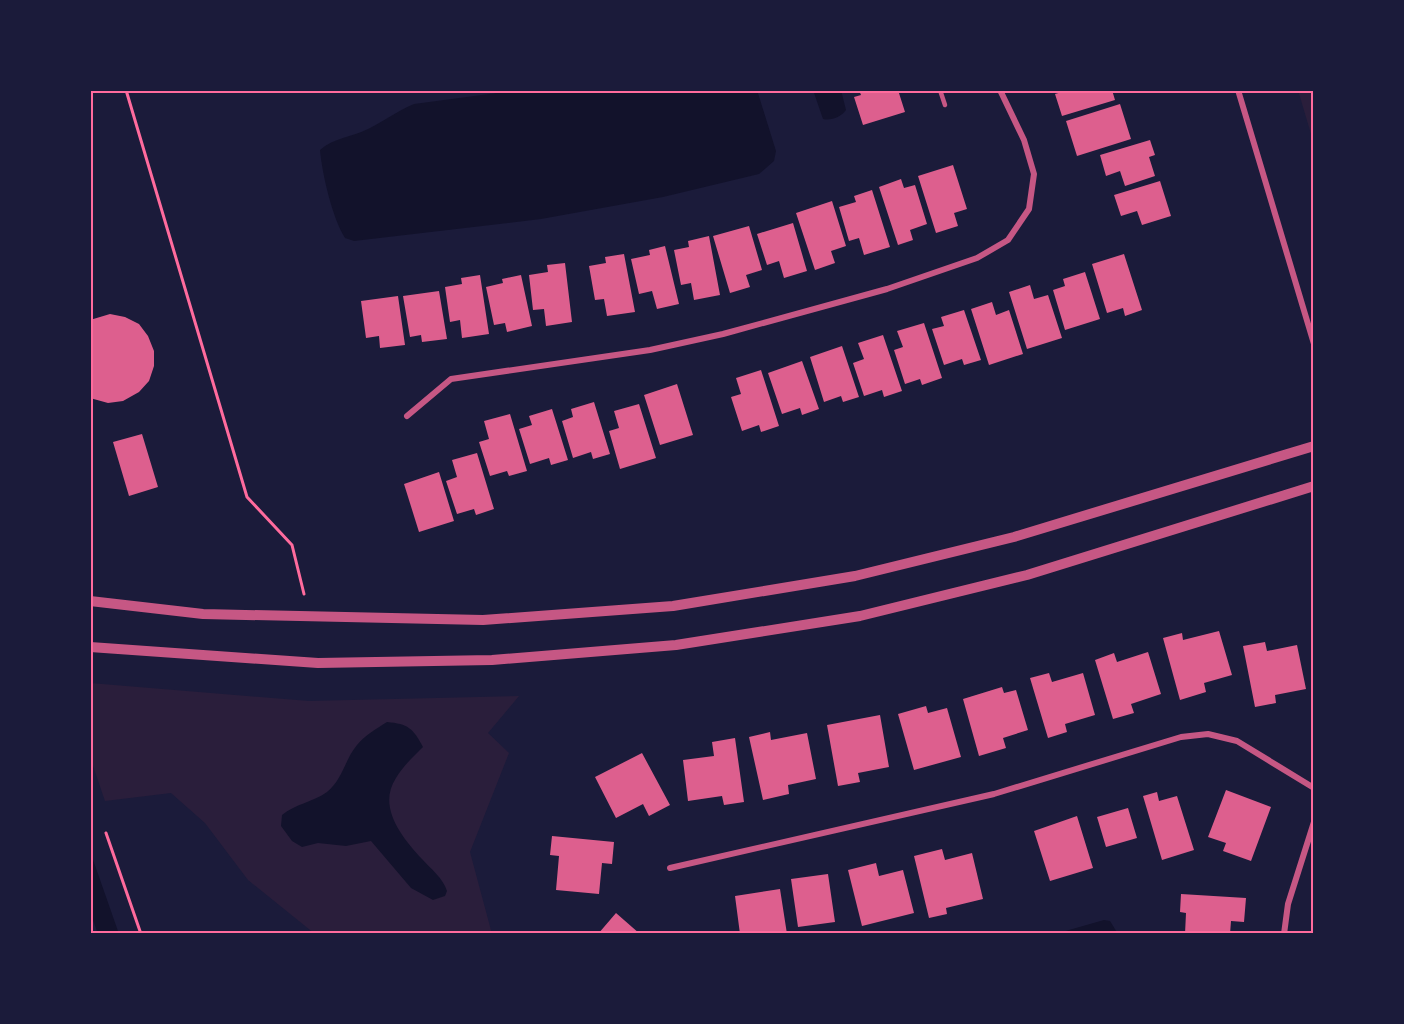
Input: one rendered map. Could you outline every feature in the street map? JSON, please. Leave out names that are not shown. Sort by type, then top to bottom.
[{"type":"street","points":[[407,416],[451,379],[650,350],[723,334],[887,289],[977,258],[1008,240],[1029,209],[1034,174],[1024,140],[1000,90]]},
{"type":"street","points":[[1238,90],[1314,344]]},
{"type":"street","points":[[90,601],[203,615],[483,620],[673,606],[855,576],[1014,537],[1314,446]]},
{"type":"street","points":[[90,647],[318,663],[492,660],[676,645],[872,614],[1027,575],[1314,486]]},
{"type":"street","points":[[670,868],[994,794],[1181,737],[1208,734],[1237,741],[1314,788]]},
{"type":"street","points":[[1284,934],[1288,904],[1314,822]]},
{"type":"lane","points":[[940,90],[945,105]]},
{"type":"path","points":[[126,90],[246,497],[292,544],[304,594]]},
{"type":"path","points":[[106,833],[141,934]]},
{"type":"shaded area","points":[[519,90],[757,90],[776,151],[774,161],[759,174],[663,197],[541,219],[354,241],[345,238],[328,195],[320,150],[331,143],[368,129],[414,104]]},
{"type":"shaded area","points":[[813,90],[841,90],[846,110],[836,118],[823,119]]},
{"type":"shaded area","points":[[1298,90],[1314,90],[1314,144]]},
{"type":"shaded area","points":[[90,683],[309,701],[519,696],[488,733],[509,753],[470,852],[492,934],[315,934],[248,880],[205,823],[171,793],[105,801],[90,757]]},
{"type":"shaded area","points":[[387,722],[409,728],[423,747],[396,778],[389,800],[394,821],[400,831],[445,886],[447,891],[445,896],[433,900],[411,888],[371,841],[346,846],[318,843],[302,847],[292,841],[281,826],[282,815],[327,792],[340,775],[357,745],[367,735]]},
{"type":"shaded area","points":[[90,851],[119,934],[98,934],[90,912]]},
{"type":"shaded area","points":[[1104,920],[1110,921],[1118,934],[1055,934]]},
{"type":"building","points":[[859,90],[898,90],[905,112],[863,125],[854,97],[861,95]]},
{"type":"building","points":[[1069,90],[1112,90],[1115,100],[1062,116],[1055,94]]},
{"type":"building","points":[[1120,104],[1131,139],[1077,156],[1066,121]]},
{"type":"building","points":[[1150,140],[1155,155],[1149,157],[1155,176],[1125,186],[1120,171],[1106,176],[1100,155]]},
{"type":"building","points":[[953,165],[967,209],[954,213],[958,226],[936,233],[918,176]]},
{"type":"building","points":[[901,179],[904,188],[915,185],[927,224],[910,230],[913,240],[898,245],[879,187]]},
{"type":"building","points":[[1160,181],[1171,216],[1142,225],[1137,211],[1121,216],[1114,195]]},
{"type":"building","points":[[872,190],[890,247],[864,255],[859,238],[849,241],[839,207],[856,202],[854,196]]},
{"type":"building","points":[[832,201],[846,246],[831,251],[835,263],[815,270],[796,213]]},
{"type":"building","points":[[793,223],[807,271],[784,278],[779,261],[767,265],[757,234]]},
{"type":"building","points":[[749,226],[762,270],[746,275],[750,287],[730,293],[713,236]]},
{"type":"building","points":[[709,236],[720,295],[694,300],[691,283],[681,285],[674,250],[689,247],[688,241]]},
{"type":"building","points":[[665,246],[679,304],[657,309],[652,291],[639,294],[631,259],[650,255],[649,250]]},
{"type":"building","points":[[624,254],[635,312],[607,316],[604,299],[595,300],[589,266],[606,263],[605,257]]},
{"type":"building","points":[[1124,254],[1142,310],[1125,316],[1123,308],[1107,313],[1092,264]]},
{"type":"building","points":[[565,263],[572,322],[546,326],[544,309],[533,310],[529,275],[548,272],[547,265]]},
{"type":"building","points":[[1085,272],[1100,319],[1065,330],[1053,290],[1065,286],[1063,279]]},
{"type":"building","points":[[480,275],[489,334],[462,338],[460,320],[450,322],[445,287],[462,284],[461,278]]},
{"type":"building","points":[[521,275],[532,326],[507,332],[505,323],[494,325],[486,287],[503,283],[502,279]]},
{"type":"building","points":[[1030,285],[1034,299],[1048,295],[1062,338],[1027,349],[1009,292]]},
{"type":"building","points":[[439,291],[447,339],[422,342],[421,335],[410,337],[403,296]]},
{"type":"building","points":[[398,296],[405,345],[380,348],[379,336],[366,338],[361,301]]},
{"type":"building","points":[[992,302],[996,315],[1009,310],[1023,354],[989,365],[971,309]]},
{"type":"building","points":[[964,310],[981,360],[964,365],[962,359],[944,365],[932,329],[944,326],[941,317]]},
{"type":"building","points":[[110,314],[125,317],[139,324],[148,336],[154,351],[154,366],[149,381],[139,392],[123,401],[108,403],[90,398],[90,320]]},
{"type":"building","points":[[924,323],[942,378],[922,385],[920,379],[905,384],[894,350],[903,347],[897,331]]},
{"type":"building","points":[[883,335],[902,391],[884,397],[882,390],[864,396],[853,363],[864,359],[858,343]]},
{"type":"building","points":[[842,346],[859,397],[843,402],[841,396],[824,402],[810,357]]},
{"type":"building","points":[[802,361],[819,409],[802,415],[800,408],[782,414],[768,373]]},
{"type":"building","points":[[761,370],[779,426],[761,432],[759,425],[742,431],[731,397],[741,394],[736,378]]},
{"type":"building","points":[[677,384],[693,435],[660,445],[644,395]]},
{"type":"building","points":[[594,402],[610,454],[593,459],[591,452],[573,458],[562,421],[573,417],[571,409]]},
{"type":"building","points":[[639,404],[656,458],[620,469],[609,431],[619,428],[614,411]]},
{"type":"building","points":[[552,409],[568,460],[551,465],[549,458],[530,464],[519,429],[532,425],[529,416]]},
{"type":"building","points":[[510,414],[527,471],[509,476],[507,471],[490,476],[479,442],[489,439],[484,421]]},
{"type":"building","points":[[142,434],[158,487],[129,496],[113,442]]},
{"type":"building","points":[[477,453],[494,509],[476,515],[474,509],[457,514],[446,481],[457,477],[452,460]]},
{"type":"building","points":[[439,472],[454,521],[419,532],[404,484]]},
{"type":"building","points":[[1219,631],[1232,675],[1204,683],[1206,692],[1180,700],[1163,638],[1182,633],[1183,640]]},
{"type":"building","points":[[1265,642],[1267,651],[1297,645],[1306,689],[1275,695],[1276,703],[1255,707],[1243,646]]},
{"type":"building","points":[[1148,652],[1161,694],[1131,704],[1134,713],[1113,719],[1095,660],[1114,653],[1117,662]]},
{"type":"building","points":[[1049,673],[1052,682],[1083,673],[1095,715],[1065,724],[1067,732],[1048,738],[1030,678]]},
{"type":"building","points":[[1002,687],[1004,693],[1016,690],[1028,730],[1003,738],[1006,748],[979,756],[963,699]]},
{"type":"building","points":[[926,706],[928,713],[947,708],[961,757],[914,770],[898,714]]},
{"type":"building","points":[[880,715],[889,767],[858,773],[860,782],[838,786],[827,725]]},
{"type":"building","points":[[770,732],[771,740],[807,733],[816,779],[788,785],[789,794],[763,800],[749,737]]},
{"type":"building","points":[[735,738],[744,802],[724,805],[722,796],[688,801],[683,760],[714,756],[712,742]]},
{"type":"building","points":[[642,753],[670,805],[649,816],[643,804],[616,818],[595,777]]},
{"type":"building","points":[[1226,790],[1271,807],[1251,861],[1223,851],[1226,843],[1208,837]]},
{"type":"building","points":[[1157,792],[1159,801],[1177,796],[1194,850],[1162,860],[1143,796]]},
{"type":"building","points":[[1128,808],[1137,838],[1106,847],[1097,817]]},
{"type":"building","points":[[1077,816],[1093,868],[1050,881],[1034,831]]},
{"type":"building","points":[[552,836],[614,842],[612,864],[602,863],[599,894],[556,890],[559,856],[550,855]]},
{"type":"building","points":[[942,849],[945,860],[972,853],[983,899],[946,908],[947,914],[929,918],[914,856]]},
{"type":"building","points":[[876,863],[879,876],[903,870],[914,913],[862,926],[848,870]]},
{"type":"building","points":[[828,874],[835,922],[798,927],[791,879]]},
{"type":"building","points":[[780,889],[787,934],[740,934],[735,896]]},
{"type":"building","points":[[1181,894],[1246,898],[1244,922],[1231,921],[1230,934],[1185,934],[1186,913],[1180,912]]},
{"type":"building","points":[[616,913],[640,934],[598,934]]}]
